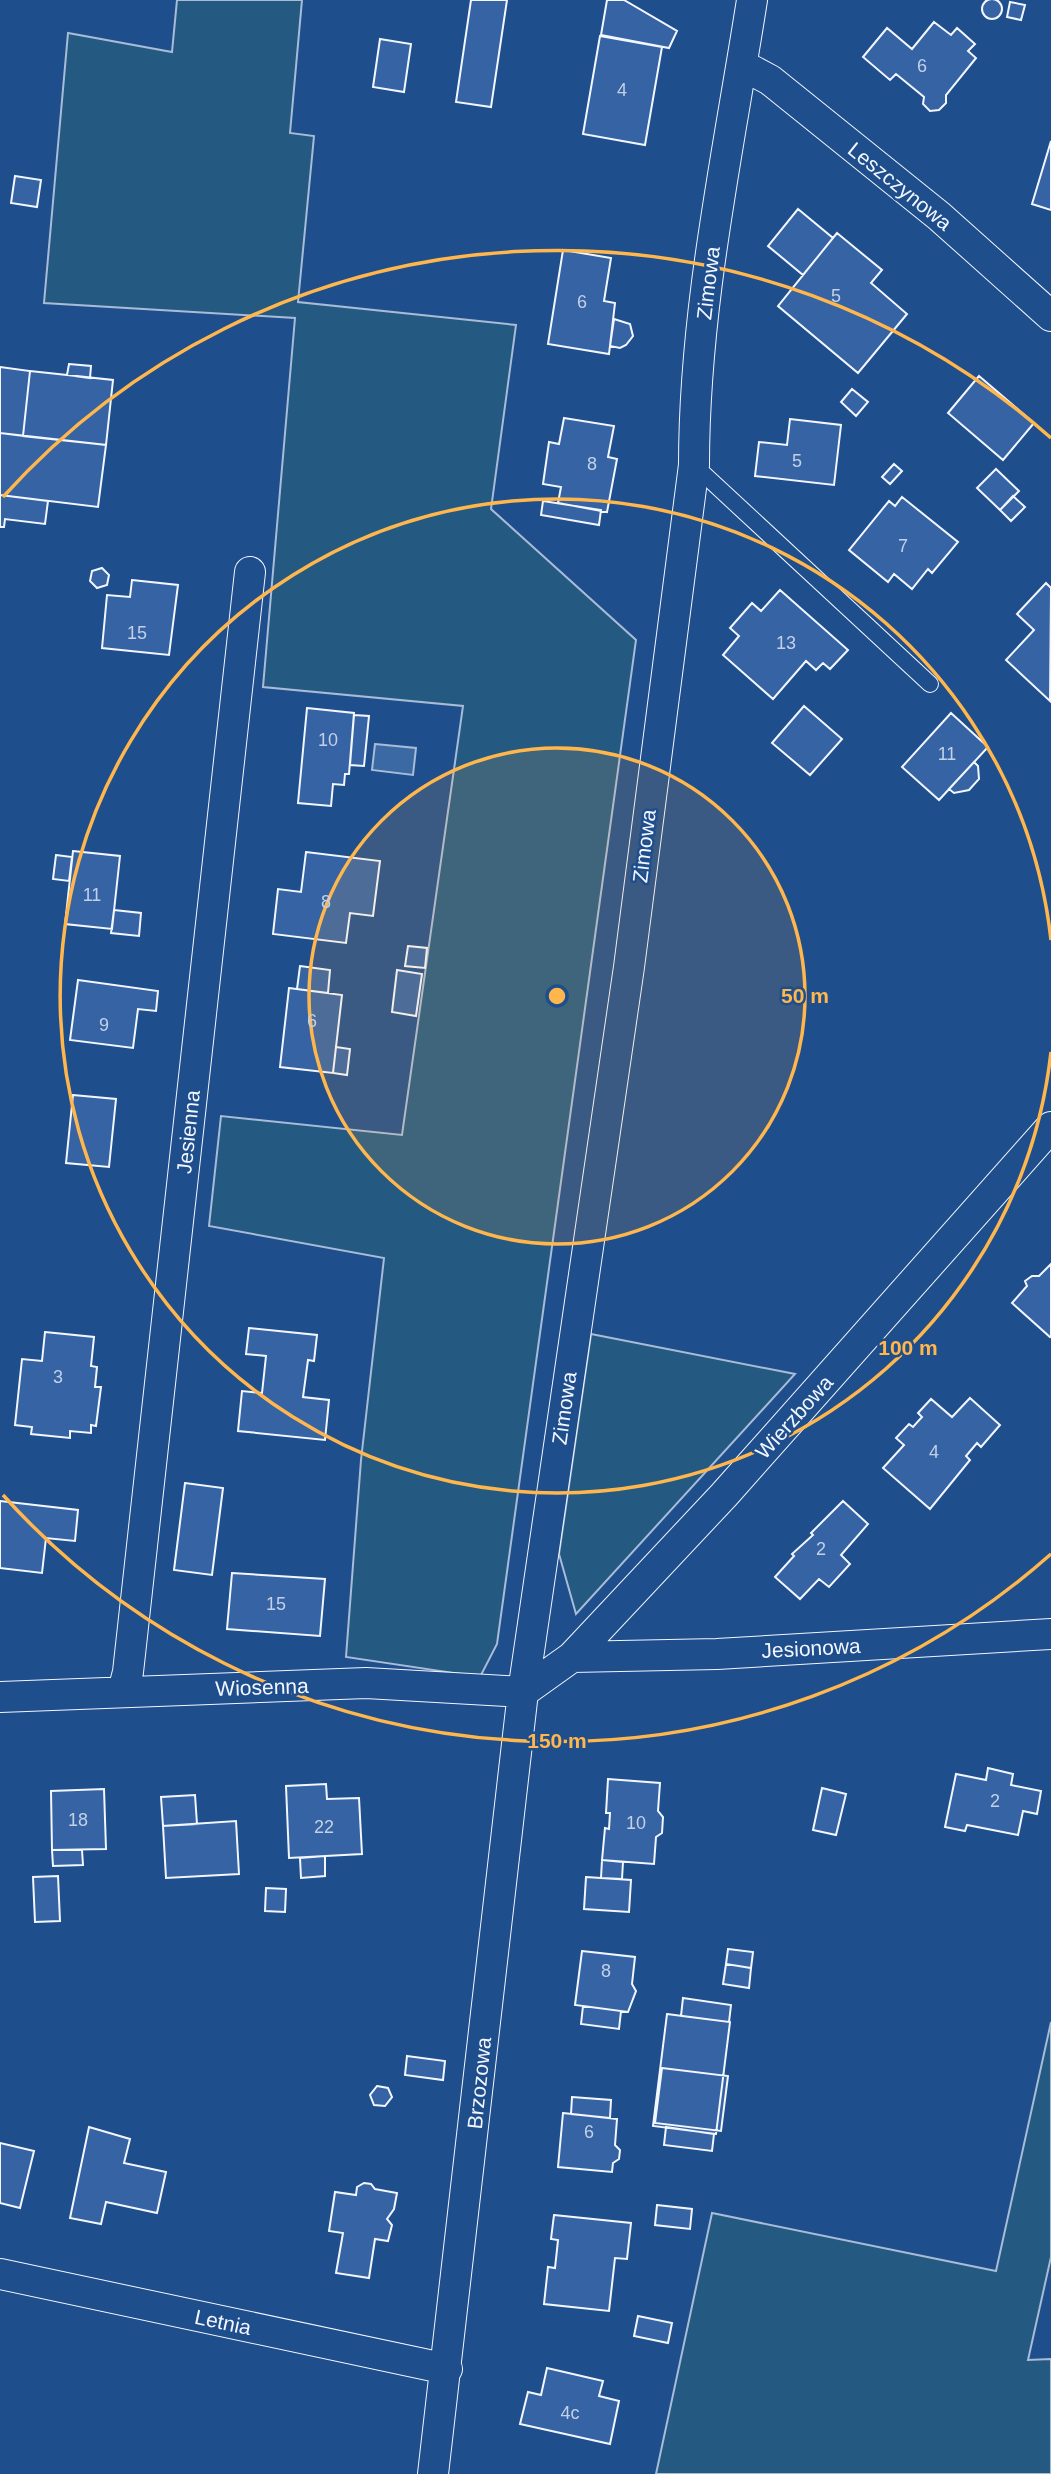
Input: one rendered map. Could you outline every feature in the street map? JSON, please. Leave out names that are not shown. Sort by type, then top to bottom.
[{"type":"street","name":"Zimowa","points":[[523,1692],[629,967],[694,466],[694,408],[708,281],[752,0]]},
{"type":"street","name":"Leszczynowa","points":[[742,65],[770,80],[939,215],[1051,316]]},
{"type":"street","name":"Jesienna","points":[[123,1691],[128,1672],[250,572]]},
{"type":"street","name":"Wierzbowa","points":[[523,1692],[572,1657],[724,1495],[1051,1127]]},
{"type":"street","name":"Jesionowa","points":[[572,1657],[717,1654],[1051,1634]]},
{"type":"street","name":"Wiosenna","points":[[0,1697],[366,1684],[523,1692]]},
{"type":"street","name":"Brzozowa","points":[[433,2474],[523,1692]]},
{"type":"street","name":"Letnia","points":[[0,2274],[447,2370]]},
{"type":"lane","points":[[694,466],[930,684]]},
{"type":"shaded area","points":[[177,0],[302,0],[290,133],[314,136],[298,302],[516,325],[491,509],[636,640],[497,1644],[480,1677],[346,1657],[361,1460],[384,1258],[209,1226],[221,1116],[402,1135],[463,706],[263,687],[295,318],[44,303],[68,33],[172,52]]},
{"type":"shaded area","points":[[375,744],[416,748],[413,775],[372,770]]},
{"type":"shaded area","points":[[591,1334],[795,1374],[576,1614],[559,1554]]},
{"type":"shaded area","points":[[1051,2022],[1051,2257],[1028,2360],[1051,2359],[1051,2474],[656,2474],[712,2213],[996,2271]]},
{"type":"building","points":[[992,-1],[999,2],[1002,9],[999,16],[992,19],[985,16],[982,9],[985,2]]},
{"type":"building","points":[[471,0],[507,0],[491,107],[456,102]]},
{"type":"building","points":[[607,0],[624,0],[677,31],[669,48],[601,35]]},
{"type":"building","points":[[1010,2],[1025,5],[1021,20],[1007,17]]},
{"type":"building","points":[[934,22],[951,35],[957,28],[975,44],[968,51],[976,58],[946,95],[946,103],[939,110],[930,111],[923,104],[924,97],[896,74],[890,80],[863,57],[887,28],[912,49]]},
{"type":"building","points":[[600,36],[662,47],[645,145],[583,134]]},
{"type":"building","points":[[380,39],[411,44],[404,92],[373,87]]},
{"type":"building","points":[[1051,141],[1051,210],[1032,204]]},
{"type":"building","points":[[15,176],[41,180],[37,207],[11,203]]},
{"type":"building","points":[[798,209],[833,238],[803,275],[768,246]]},
{"type":"building","points":[[837,233],[882,270],[871,283],[907,314],[858,373],[778,306]]},
{"type":"building","points":[[563,250],[611,258],[604,301],[615,303],[609,354],[548,344]]},
{"type":"building","points":[[614,319],[630,324],[633,336],[620,348],[610,346]]},
{"type":"building","points":[[69,364],[91,366],[90,378],[67,375]]},
{"type":"building","points":[[0,367],[30,371],[23,436],[0,433]]},
{"type":"building","points":[[30,371],[113,380],[106,445],[23,436]]},
{"type":"building","points":[[979,376],[1034,423],[1003,460],[948,413]]},
{"type":"building","points":[[852,389],[868,402],[856,416],[841,402]]},
{"type":"building","points":[[564,418],[614,426],[608,457],[617,459],[607,512],[558,503],[561,487],[543,484],[549,442],[559,444]]},
{"type":"building","points":[[790,419],[841,425],[834,485],[755,476],[759,442],[787,445]]},
{"type":"building","points":[[0,433],[106,445],[98,507],[0,495]]},
{"type":"building","points":[[894,464],[902,471],[890,484],[882,477]]},
{"type":"building","points":[[996,469],[1019,491],[1000,510],[977,488]]},
{"type":"building","points":[[0,495],[48,501],[45,524],[5,519],[4,527],[0,527]]},
{"type":"building","points":[[1013,496],[1025,507],[1011,521],[1000,510]]},
{"type":"building","points":[[902,497],[958,542],[932,573],[928,569],[912,589],[894,574],[888,582],[849,550],[889,501],[895,506]]},
{"type":"building","points":[[543,501],[601,510],[599,525],[541,515]]},
{"type":"building","points":[[102,568],[109,575],[107,585],[97,588],[90,581],[92,571]]},
{"type":"building","points":[[132,580],[178,585],[169,655],[102,648],[107,595],[130,597]]},
{"type":"building","points":[[1046,583],[1051,588],[1050,701],[1006,660],[1034,630],[1017,614]]},
{"type":"building","points":[[780,590],[848,650],[830,669],[823,663],[816,670],[806,661],[773,699],[723,655],[739,636],[730,628],[752,603],[761,611]]},
{"type":"building","points":[[804,706],[842,739],[810,775],[772,743]]},
{"type":"building","points":[[307,708],[354,713],[349,774],[345,774],[344,785],[333,784],[331,806],[298,803]]},
{"type":"building","points":[[951,713],[988,747],[939,800],[902,767]]},
{"type":"building","points":[[354,715],[369,716],[364,766],[350,765]]},
{"type":"building","points":[[974,762],[978,766],[979,779],[969,790],[954,793],[949,789]]},
{"type":"building","points":[[73,851],[120,856],[112,929],[65,924]]},
{"type":"building","points":[[306,852],[380,861],[373,916],[350,913],[346,943],[273,934],[278,889],[301,892]]},
{"type":"building","points":[[56,855],[72,857],[69,881],[53,879]]},
{"type":"building","points":[[114,910],[141,913],[139,936],[111,933]]},
{"type":"building","points":[[408,946],[427,948],[425,968],[405,966]]},
{"type":"building","points":[[300,966],[330,970],[328,993],[297,989]]},
{"type":"building","points":[[397,970],[422,974],[416,1016],[392,1012]]},
{"type":"building","points":[[78,980],[158,991],[156,1011],[138,1009],[133,1048],[70,1040]]},
{"type":"building","points":[[289,988],[342,995],[333,1073],[280,1067]]},
{"type":"building","points":[[336,1047],[350,1049],[347,1075],[333,1073]]},
{"type":"building","points":[[73,1095],[116,1099],[109,1167],[66,1163]]},
{"type":"building","points":[[1051,1264],[1050,1337],[1012,1303],[1027,1286],[1025,1281],[1032,1276],[1039,1276]]},
{"type":"building","points":[[249,1328],[317,1335],[314,1361],[308,1360],[303,1397],[329,1400],[325,1440],[238,1431],[242,1391],[262,1393],[266,1356],[246,1354]]},
{"type":"building","points":[[45,1332],[94,1337],[91,1366],[97,1367],[95,1387],[101,1387],[96,1426],[91,1425],[91,1433],[70,1431],[70,1438],[31,1434],[32,1427],[15,1425],[22,1359],[42,1361]]},
{"type":"building","points":[[970,1398],[1000,1425],[981,1447],[977,1443],[966,1456],[970,1460],[930,1509],[883,1468],[904,1445],[896,1438],[909,1424],[913,1427],[922,1417],[918,1413],[931,1399],[952,1417]]},
{"type":"building","points":[[185,1483],[223,1488],[212,1575],[174,1570]]},
{"type":"building","points":[[0,1501],[78,1510],[75,1541],[46,1538],[42,1573],[0,1568]]},
{"type":"building","points":[[843,1501],[868,1524],[841,1555],[850,1564],[829,1587],[819,1579],[800,1599],[775,1577],[794,1556],[792,1554]]},
{"type":"building","points":[[232,1573],[325,1579],[320,1636],[227,1629]]},
{"type":"building","points":[[988,1768],[1013,1774],[1011,1785],[1041,1791],[1037,1814],[1023,1811],[1018,1835],[967,1825],[965,1831],[945,1827],[956,1774],[986,1780]]},
{"type":"building","points":[[608,1779],[660,1783],[658,1811],[663,1817],[662,1833],[656,1837],[654,1864],[602,1860],[605,1828],[609,1829],[610,1813],[606,1813]]},
{"type":"building","points":[[326,1784],[327,1799],[359,1798],[362,1854],[289,1858],[286,1786]]},
{"type":"building","points":[[822,1788],[846,1794],[836,1835],[813,1830]]},
{"type":"building","points":[[104,1789],[106,1849],[52,1850],[51,1791]]},
{"type":"building","points":[[195,1795],[197,1824],[163,1826],[161,1797]]},
{"type":"building","points":[[236,1821],[239,1874],[166,1878],[163,1826]]},
{"type":"building","points":[[52,1850],[82,1850],[83,1865],[53,1866]]},
{"type":"building","points":[[325,1856],[325,1876],[301,1878],[300,1858]]},
{"type":"building","points":[[602,1860],[623,1862],[622,1879],[601,1878]]},
{"type":"building","points":[[58,1876],[60,1921],[35,1922],[33,1877]]},
{"type":"building","points":[[586,1877],[631,1880],[629,1912],[584,1909]]},
{"type":"building","points":[[266,1888],[286,1889],[285,1912],[265,1911]]},
{"type":"building","points":[[728,1949],[753,1952],[751,1968],[726,1964]]},
{"type":"building","points":[[582,1951],[635,1957],[632,1984],[636,1991],[628,2012],[575,2005]]},
{"type":"building","points":[[726,1964],[751,1968],[749,1988],[723,1984]]},
{"type":"building","points":[[683,1998],[731,2005],[729,2022],[681,2016]]},
{"type":"building","points":[[583,2006],[621,2011],[619,2029],[581,2024]]},
{"type":"building","points":[[667,2014],[730,2022],[716,2134],[653,2126]]},
{"type":"building","points":[[407,2056],[445,2061],[443,2080],[405,2075]]},
{"type":"building","points":[[662,2068],[728,2076],[721,2131],[655,2123]]},
{"type":"building","points":[[377,2086],[388,2088],[392,2097],[385,2106],[374,2105],[370,2095]]},
{"type":"building","points":[[572,2097],[611,2100],[610,2118],[571,2114]]},
{"type":"building","points":[[563,2113],[617,2119],[615,2145],[620,2150],[619,2159],[613,2163],[612,2172],[558,2167]]},
{"type":"building","points":[[89,2127],[130,2139],[124,2163],[166,2172],[157,2213],[106,2202],[101,2224],[70,2218]]},
{"type":"building","points":[[666,2127],[714,2134],[712,2151],[664,2145]]},
{"type":"building","points":[[0,2143],[34,2151],[20,2208],[0,2203]]},
{"type":"building","points":[[364,2183],[371,2184],[375,2189],[397,2193],[394,2209],[387,2219],[392,2225],[388,2241],[375,2239],[369,2278],[336,2273],[343,2233],[329,2231],[335,2192],[356,2195],[357,2187]]},
{"type":"building","points":[[657,2205],[692,2209],[690,2229],[655,2225]]},
{"type":"building","points":[[554,2215],[631,2223],[627,2259],[615,2258],[609,2311],[544,2304],[548,2267],[555,2268],[558,2240],[551,2239]]},
{"type":"building","points":[[638,2316],[672,2323],[668,2343],[634,2336]]},
{"type":"building","points":[[547,2368],[603,2381],[599,2396],[619,2401],[610,2444],[520,2424],[528,2392],[541,2395]]}]
